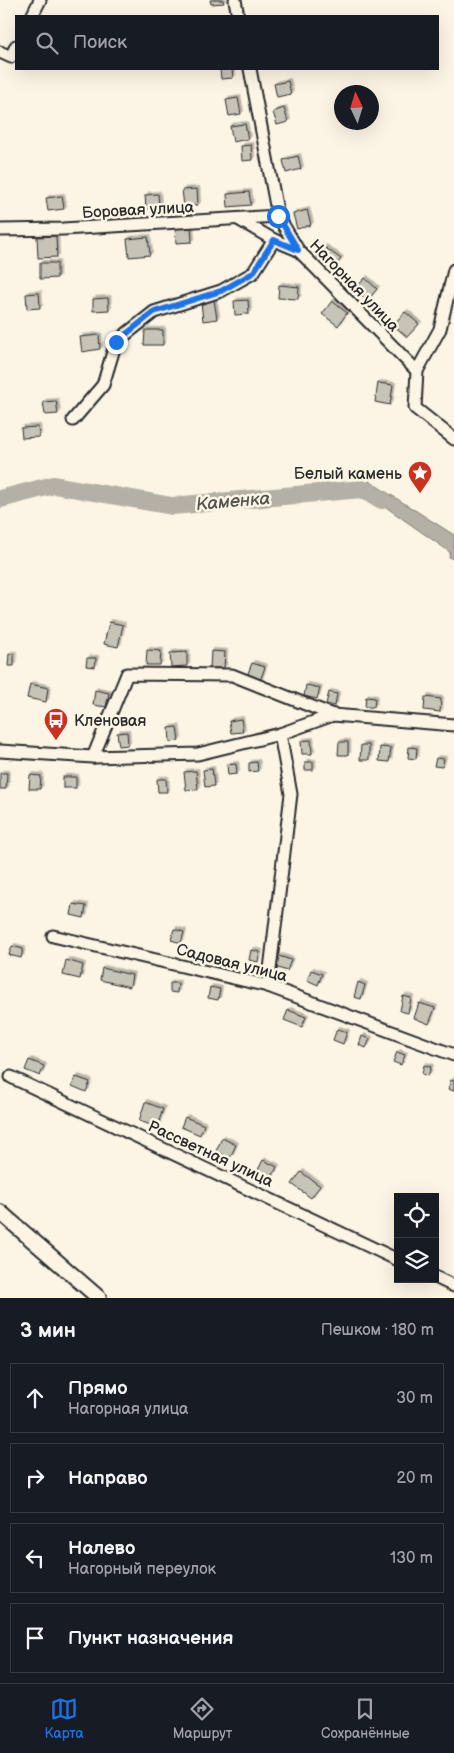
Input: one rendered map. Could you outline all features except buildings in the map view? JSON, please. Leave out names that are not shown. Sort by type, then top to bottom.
[{"type":"main road","points":[[0,1212],[99,1298]]},
{"type":"street","points":[[32,15],[40,0]]},
{"type":"street","points":[[235,0],[238,15]]},
{"type":"street","points":[[0,52],[11,57],[15,48]]},
{"type":"street","name":"Нагорная улица","points":[[250,70],[278,216],[298,250],[416,371]]},
{"type":"street","name":"Боровая улица","points":[[0,230],[63,229],[278,216]]},
{"type":"street","points":[[238,219],[274,240],[298,250]]},
{"type":"street","points":[[73,420],[103,386],[116,342],[154,312],[221,291],[253,273],[274,240]]},
{"type":"street","points":[[454,270],[440,329],[416,371],[415,408],[454,439]]},
{"type":"street","points":[[93,757],[127,674],[232,675],[333,715],[454,725]]},
{"type":"street","points":[[0,752],[93,757],[198,754],[280,734],[333,715]]},
{"type":"street","points":[[268,986],[291,794],[280,734]]},
{"type":"street","name":"Садовая улица","points":[[53,936],[268,986],[454,1055]]},
{"type":"street","name":"Рассветная улица","points":[[11,1076],[394,1258]]},
{"type":"street","points":[[439,1279],[454,1286]]},
{"type":"shaded area","points":[[369,481],[454,535],[454,560],[449,557],[450,552],[380,503],[362,499],[362,489]]},
{"type":"waterway","name":"Каменка","points":[[0,499],[54,485],[172,506],[362,489],[382,500]]},
{"type":"place","name":"Белый камень","points":[[420,494]]},
{"type":"place","name":"Кленовая","points":[[56,741]]},
{"type":"route","points":[[116,342],[154,312],[221,291],[253,273],[274,240],[298,250],[278,216]]}]
